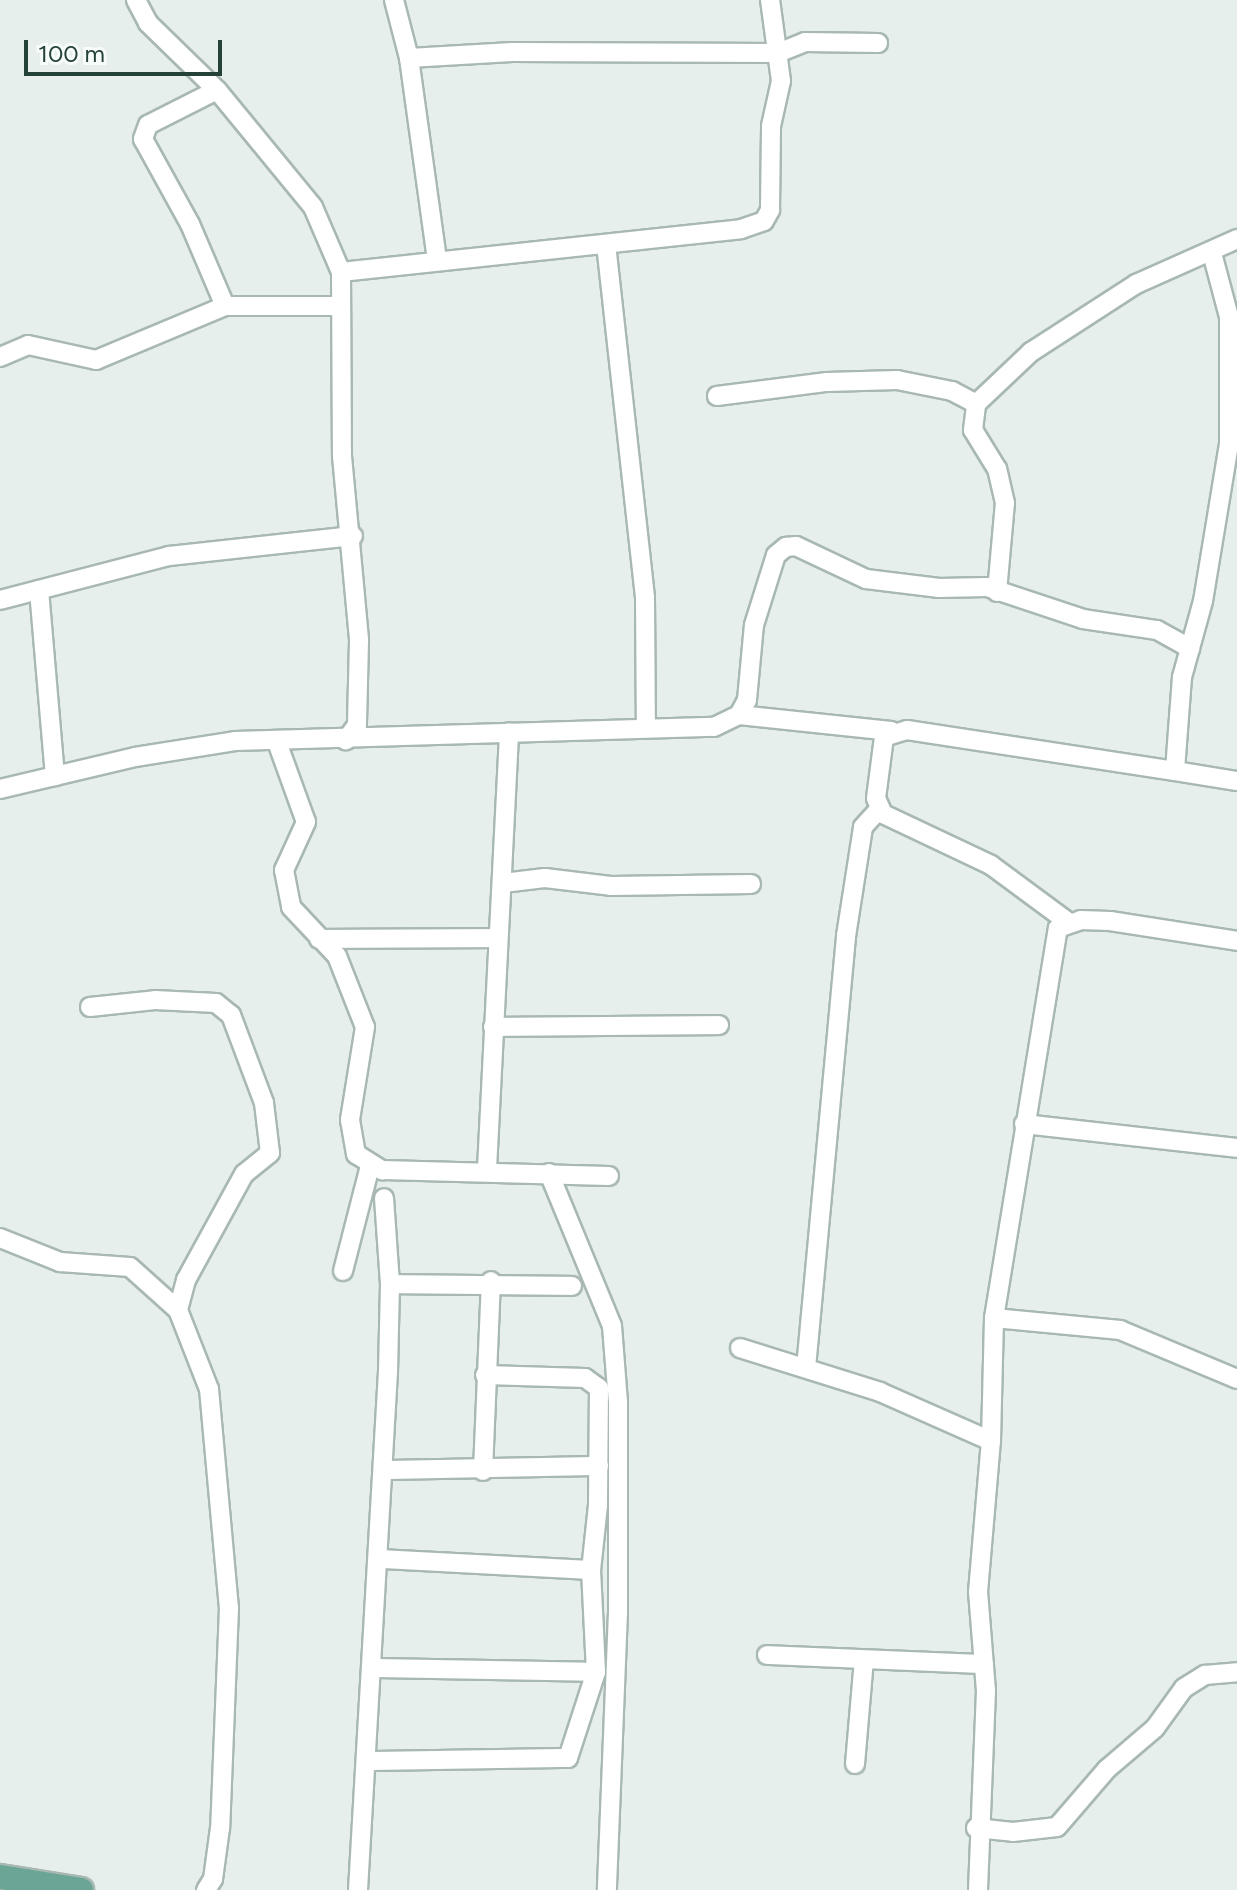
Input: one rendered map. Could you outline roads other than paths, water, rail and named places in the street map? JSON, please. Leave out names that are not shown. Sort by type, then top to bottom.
[{"type":"main road","points":[[0,1877],[81,1890]]},
{"type":"street","points":[[136,0],[148,23],[217,90],[313,207],[341,272],[342,456],[353,536],[359,641],[357,725],[346,740]]},
{"type":"street","points":[[394,0],[409,58],[437,259]]},
{"type":"street","points":[[341,272],[437,259],[754,227],[764,221],[770,210],[771,126],[781,81],[770,0]]},
{"type":"street","points":[[409,58],[512,52],[778,53],[805,42],[878,43]]},
{"type":"street","points":[[217,90],[148,125],[143,139],[190,224],[225,306]]},
{"type":"street","points":[[997,592],[1005,503],[997,469],[973,430],[976,404],[1031,352],[1136,284],[1212,253],[1237,239]]},
{"type":"street","points":[[606,244],[645,598],[646,726]]},
{"type":"street","points":[[1175,771],[1182,677],[1216,536],[1229,444],[1229,317],[1212,253]]},
{"type":"street","points":[[0,357],[28,345],[96,360],[225,306],[339,306]]},
{"type":"street","points":[[717,396],[827,382],[897,380],[952,391],[976,404]]},
{"type":"street","points":[[0,600],[169,556],[353,536]]},
{"type":"street","points":[[739,715],[747,700],[754,625],[776,555],[786,547],[796,546],[866,579],[997,592],[1083,619],[1157,630],[1190,648]]},
{"type":"street","points":[[39,590],[55,776]]},
{"type":"street","points":[[0,789],[208,744],[646,726],[714,727],[739,715],[891,731],[1237,781]]},
{"type":"street","points":[[891,731],[879,743],[880,808],[891,820],[991,865],[1068,922]]},
{"type":"street","points":[[487,1169],[509,733]]},
{"type":"street","points":[[277,742],[306,822],[284,870],[291,907],[337,956],[365,1027],[350,1120],[356,1154],[370,1166],[609,1176]]},
{"type":"street","points":[[806,1368],[846,936],[863,827],[880,808]]},
{"type":"street","points":[[503,883],[559,878],[611,886],[751,884]]},
{"type":"street","points":[[978,1890],[976,1828],[984,1664],[978,1592],[991,1441],[994,1318],[1058,928],[1068,922],[1110,921],[1237,941]]},
{"type":"street","points":[[319,939],[498,938]]},
{"type":"street","points":[[90,1007],[155,1000],[216,1003],[231,1015],[264,1103],[270,1153],[244,1174],[186,1280],[178,1310]]},
{"type":"street","points":[[493,1027],[719,1025]]},
{"type":"street","points":[[1024,1124],[1237,1148]]},
{"type":"street","points":[[343,1271],[370,1166]]},
{"type":"street","points":[[549,1173],[612,1326],[619,1416],[619,1583],[607,1890]]},
{"type":"street","points":[[358,1890],[384,1470],[390,1284],[384,1198]]},
{"type":"street","points":[[0,1238],[60,1262],[121,1263],[178,1310],[212,1401],[229,1608],[220,1828],[213,1879],[206,1890]]},
{"type":"street","points":[[390,1284],[491,1281],[572,1286]]},
{"type":"street","points":[[483,1471],[491,1281]]},
{"type":"street","points":[[994,1318],[1120,1330],[1237,1379]]},
{"type":"street","points":[[740,1348],[880,1392],[991,1441]]},
{"type":"street","points":[[366,1761],[568,1758],[596,1672],[591,1570],[599,1466],[599,1388],[593,1381],[485,1375]]},
{"type":"street","points":[[384,1470],[483,1471],[599,1466]]},
{"type":"street","points":[[378,1559],[591,1570]]},
{"type":"street","points":[[767,1655],[984,1664]]},
{"type":"street","points":[[855,1764],[864,1660]]},
{"type":"street","points":[[371,1668],[596,1672]]},
{"type":"street","points":[[976,1828],[1013,1832],[1057,1827],[1107,1769],[1155,1728],[1184,1688],[1205,1675],[1237,1672]]}]
